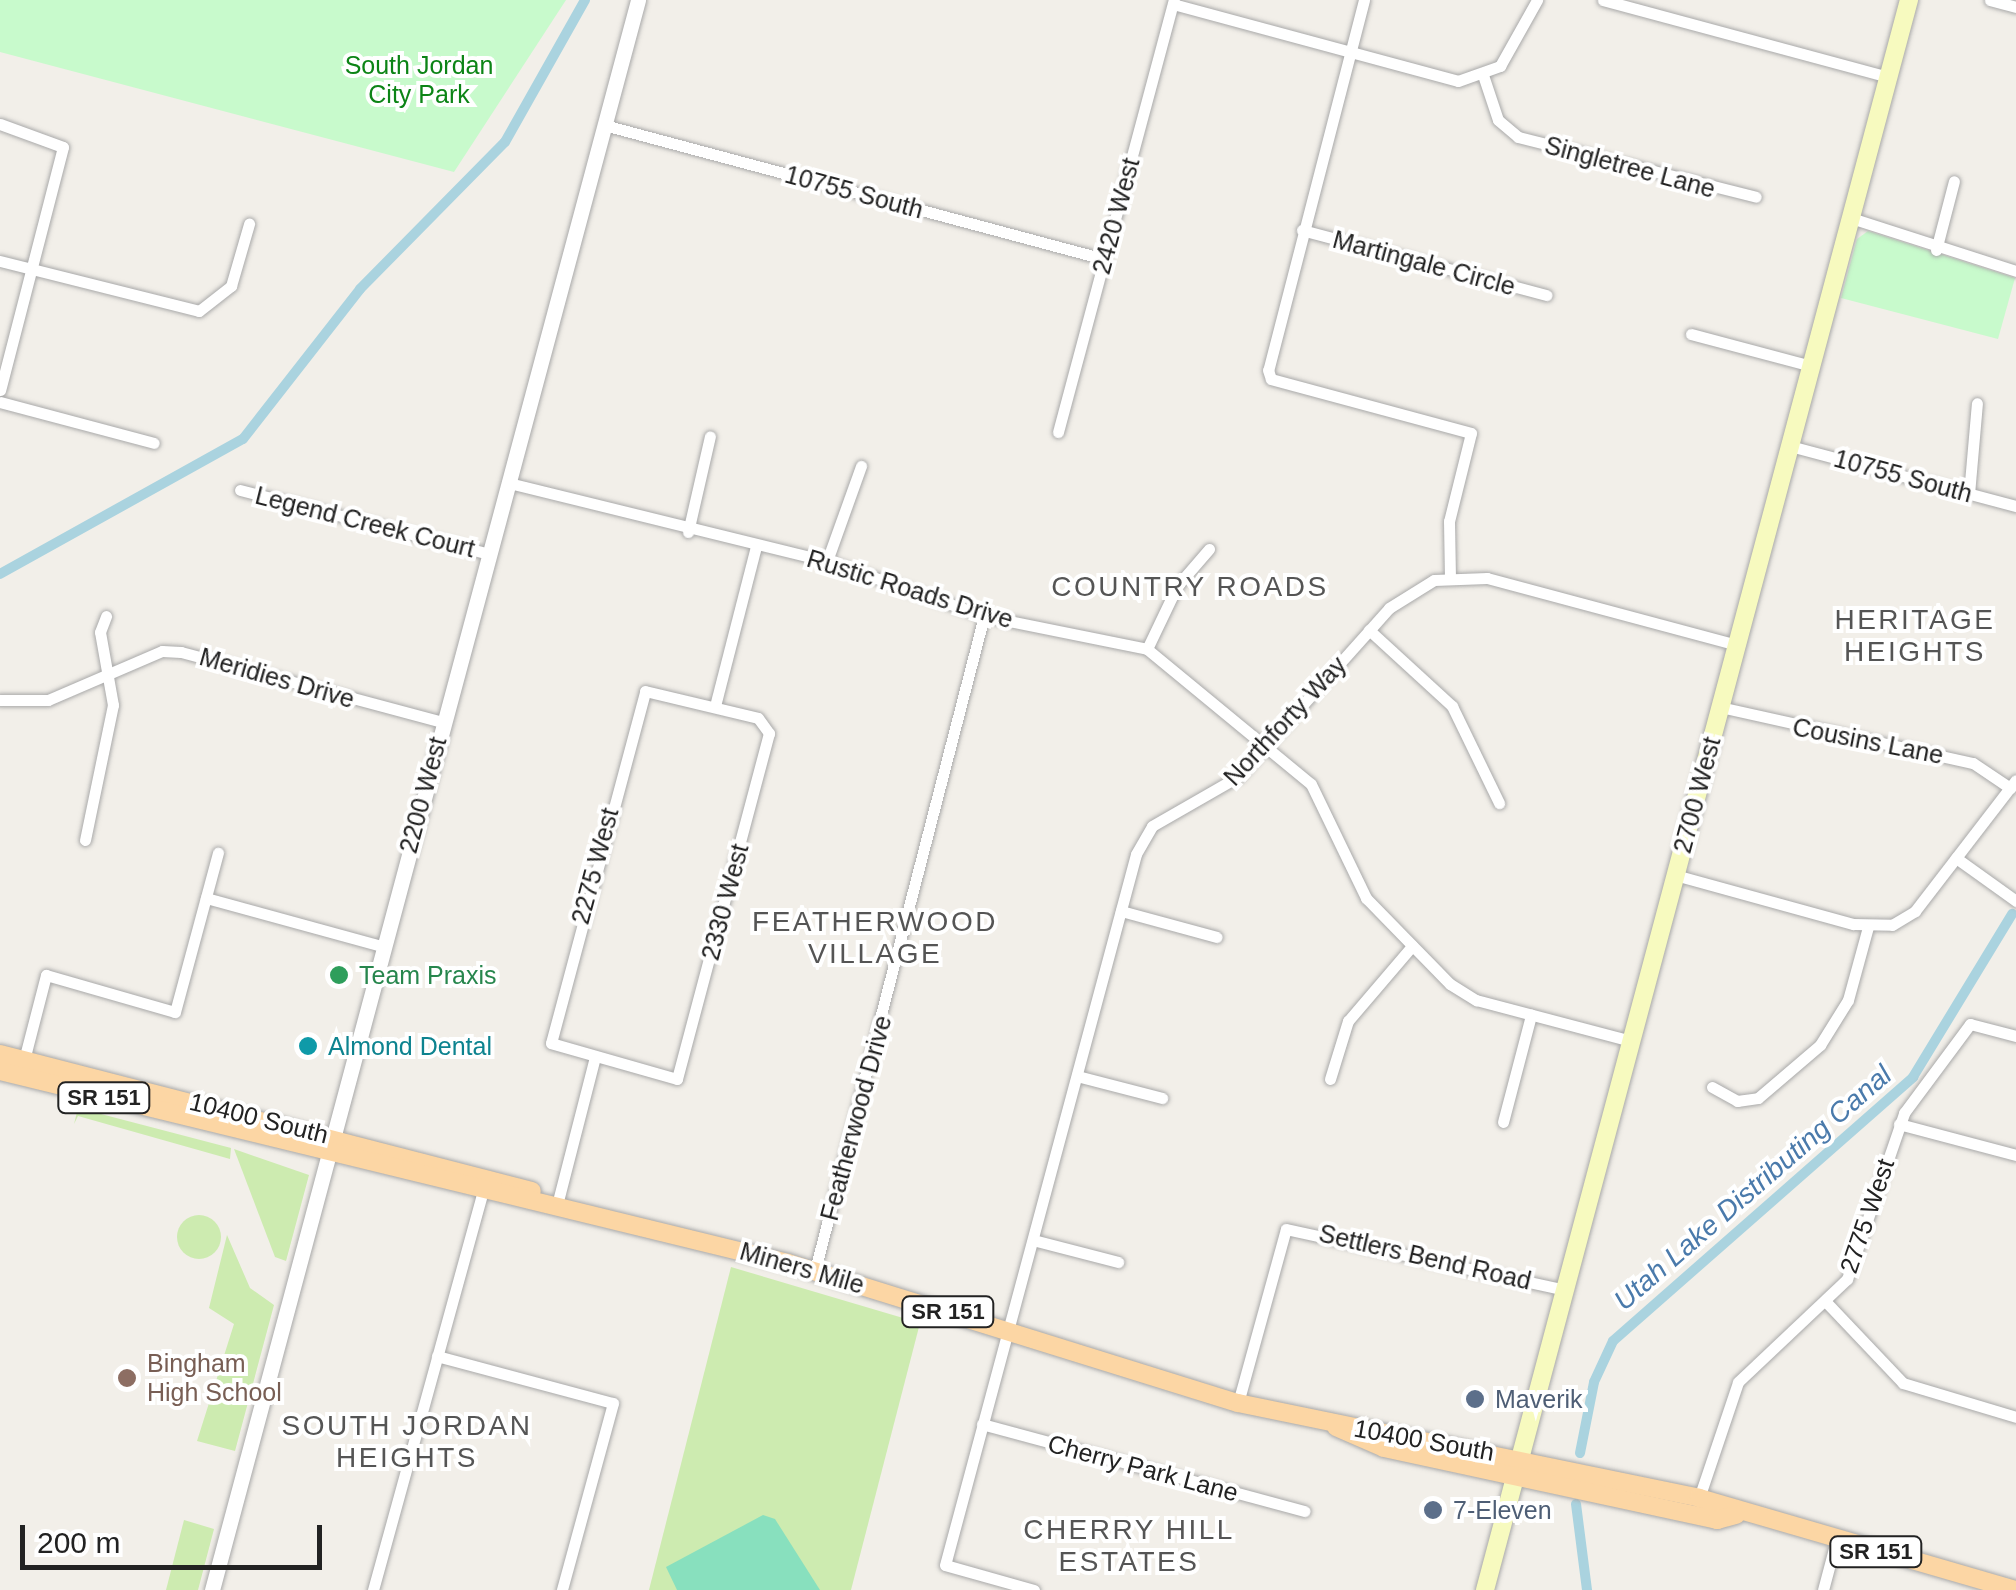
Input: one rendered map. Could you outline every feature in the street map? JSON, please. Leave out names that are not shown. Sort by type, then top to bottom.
[{"type":"main road","name":"2700 West","points":[[1485,1590],[1909,0]]},
{"type":"main road","name":"SR 151","points":[[0,1054],[24,1060]]},
{"type":"main road","name":"10400 South","points":[[24,1060],[438,1171]]},
{"type":"main road","name":"10400 South","points":[[0,1071],[208,1125],[330,1145]]},
{"type":"main road","name":"Miners Mile","points":[[438,1171],[483,1191],[558,1201],[815,1270],[1238,1403],[1336,1427]]},
{"type":"main road","name":"SR 151","points":[[438,1171],[558,1201]]},
{"type":"main road","name":"10400 South","points":[[1336,1427],[1352,1440],[1519,1467]]},
{"type":"main road","name":"SR 151","points":[[1519,1467],[1700,1498],[1736,1515],[2016,1590]]},
{"type":"main road","name":"SR 151","points":[[1519,1467],[1717,1520],[1736,1515]]},
{"type":"street","name":"2200 West","points":[[212,1590],[638,0]]},
{"type":"street","points":[[1364,0],[1302,230],[1271,380],[1471,433],[1449,521],[1450,576],[1737,645]]},
{"type":"street","points":[[1173,2],[1458,80],[1483,75],[1500,66],[1537,0]]},
{"type":"street","points":[[1603,0],[1888,76]]},
{"type":"street","points":[[1990,0],[2016,7]]},
{"type":"street","name":"2420 West","points":[[1058,432],[1173,2]]},
{"type":"street","name":"Singletree Lane","points":[[1483,75],[1498,120],[1518,136],[1756,197]]},
{"type":"street","points":[[0,124],[63,147],[0,390]]},
{"type":"street","name":"10755 South","points":[[604,125],[1104,259]]},
{"type":"street","points":[[1936,250],[1954,181]]},
{"type":"street","points":[[1851,218],[1936,250],[2016,271]]},
{"type":"street","points":[[0,261],[181,310],[223,298],[249,224]]},
{"type":"street","name":"Martingale Circle","points":[[1302,230],[1546,296]]},
{"type":"street","points":[[1691,334],[1811,366]]},
{"type":"street","points":[[0,402],[154,443]]},
{"type":"street","points":[[1969,494],[1980,446],[1977,402]]},
{"type":"street","points":[[688,532],[710,436]]},
{"type":"street","name":"10755 South","points":[[1790,446],[2016,506]]},
{"type":"street","points":[[827,561],[862,466]]},
{"type":"street","name":"Rustic Roads Drive","points":[[509,484],[688,532],[827,561],[984,616],[1147,649],[1266,745],[1317,792],[1366,898],[1466,996],[1631,1041]]},
{"type":"street","name":"Legend Creek Court","points":[[240,490],[490,554]]},
{"type":"street","points":[[716,706],[756,546]]},
{"type":"street","points":[[1147,649],[1177,586],[1209,549]]},
{"type":"street","name":"Northforty Way","points":[[1034,1590],[945,1566],[1121,911],[1152,826],[1224,789],[1402,596],[1450,576]]},
{"type":"street","points":[[84,840],[113,705],[111,671],[100,632],[106,616]]},
{"type":"street","name":"Featherwood Drive","points":[[815,1270],[984,616]]},
{"type":"street","points":[[1369,630],[1452,706],[1499,802]]},
{"type":"street","name":"Meridies Drive","points":[[0,700],[48,700],[111,671],[181,652],[443,722]]},
{"type":"street","name":"2275 West","points":[[595,1057],[551,1043],[645,691],[716,706]]},
{"type":"street","name":"2330 West","points":[[595,1057],[677,1079],[769,726],[716,706]]},
{"type":"street","name":"Cousins Lane","points":[[1720,707],[1972,764],[2013,784]]},
{"type":"street","points":[[1675,876],[1868,927],[1910,915],[2013,784]]},
{"type":"street","points":[[24,1060],[46,975],[175,1012],[218,853]]},
{"type":"street","points":[[1956,858],[2016,901]]},
{"type":"street","points":[[206,898],[382,946]]},
{"type":"street","points":[[1121,911],[1217,937]]},
{"type":"street","points":[[1712,1088],[1737,1101],[1758,1098],[1820,1045],[1848,1000],[1868,927]]},
{"type":"street","points":[[1330,1079],[1348,1021],[1412,946]]},
{"type":"street","points":[[1503,1122],[1531,1014]]},
{"type":"street","name":"2775 West","points":[[1700,1498],[1738,1382],[1828,1303],[1851,1268],[1898,1124],[1970,1024],[2016,1036]]},
{"type":"street","points":[[558,1201],[595,1057]]},
{"type":"street","points":[[1077,1076],[1162,1098]]},
{"type":"street","points":[[1898,1124],[2016,1155]]},
{"type":"street","points":[[373,1590],[483,1191]]},
{"type":"street","name":"Settlers Bend Road","points":[[1238,1403],[1286,1228],[1565,1290]]},
{"type":"street","points":[[1033,1240],[1118,1262]]},
{"type":"street","points":[[1828,1303],[1904,1383],[2016,1417]]},
{"type":"street","points":[[437,1356],[612,1403],[562,1590]]},
{"type":"street","name":"Cherry Park Lane","points":[[982,1424],[1304,1511]]},
{"type":"street","points":[[1823,1590],[1836,1542]]},
{"type":"green space","name":"South Jordan City Park","points":[[0,0],[566,0],[454,172],[0,52]]},
{"type":"green space","points":[[1868,231],[2015,278],[1998,339],[1841,298],[1857,239]]},
{"type":"green space","points":[[78,1108],[231,1148],[230,1159],[78,1116],[74,1124]]},
{"type":"green space","points":[[234,1149],[309,1175],[286,1261],[275,1257]]},
{"type":"green space","points":[[199,1215],[215,1221],[221,1237],[215,1253],[199,1259],[183,1253],[177,1237],[183,1221]]},
{"type":"green space","points":[[227,1235],[250,1288],[274,1305],[235,1451],[197,1441],[234,1324],[209,1308]]},
{"type":"green space","points":[[731,1267],[920,1323],[851,1590],[649,1590]]},
{"type":"green space","points":[[763,1515],[775,1519],[820,1590],[677,1590],[666,1567]]},
{"type":"green space","points":[[184,1520],[214,1529],[198,1590],[166,1590]]},
{"type":"waterway","points":[[0,574],[243,439],[360,289],[505,142],[585,0]]},
{"type":"waterway","name":"Utah Lake Distributing Canal","points":[[1580,1453],[1594,1382],[1613,1341],[1913,1077],[2012,914]]},
{"type":"waterway","name":"Utah Lake Distributing Canal","points":[[1576,1504],[1587,1590]]},
{"type":"place","name":"Team Praxis","points":[[339,975]]},
{"type":"place","name":"Almond Dental","points":[[308,1046]]},
{"type":"place","name":"Bingham High School","points":[[127,1378]]},
{"type":"place","name":"Maverik","points":[[1475,1399]]},
{"type":"place","name":"7-Eleven","points":[[1433,1510]]},
{"type":"district","name":"COUNTRY ROADS","points":[[1190,587]]},
{"type":"district","name":"HERITAGE HEIGHTS","points":[[1915,636]]},
{"type":"district","name":"FEATHERWOOD VILLAGE","points":[[875,938]]},
{"type":"district","name":"SOUTH JORDAN HEIGHTS","points":[[407,1442]]},
{"type":"district","name":"CHERRY HILL ESTATES","points":[[1129,1546]]}]
